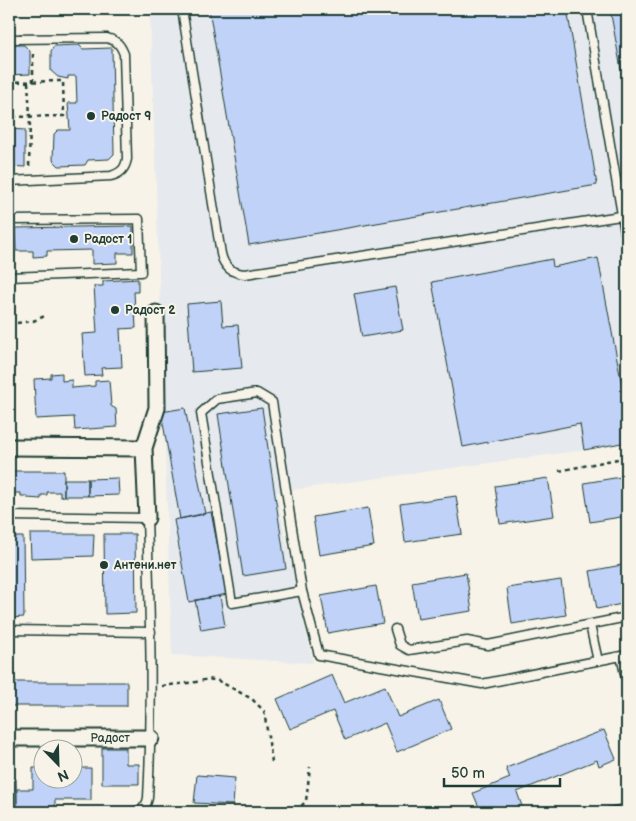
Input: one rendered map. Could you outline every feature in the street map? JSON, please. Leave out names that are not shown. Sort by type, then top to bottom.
[{"type":"street","points":[[147,518],[144,448],[157,408],[156,313]]},
{"type":"street","points":[[9,447],[144,448]]},
{"type":"street","name":"Радост","points":[[9,738],[151,738]]},
{"type":"lane","points":[[182,9],[221,254],[226,266],[231,271],[245,274],[625,215]]},
{"type":"lane","points":[[587,9],[625,215],[627,244]]},
{"type":"lane","points":[[9,39],[107,38],[115,40],[121,46],[124,54],[127,159],[125,168],[119,174],[112,176],[9,181]]},
{"type":"lane","points":[[9,220],[139,219],[140,272],[9,277]]},
{"type":"lane","points":[[302,591],[232,603],[201,413],[217,399],[257,393],[272,402],[302,591],[319,655],[482,684],[624,655],[627,683]]},
{"type":"lane","points":[[9,516],[147,518],[151,632],[151,738],[147,804],[137,812],[116,812]]},
{"type":"lane","points":[[395,629],[400,645],[409,650],[467,641],[488,645],[627,617]]},
{"type":"lane","points":[[590,625],[598,661]]},
{"type":"lane","points":[[9,630],[151,632]]},
{"type":"lane","points":[[610,812],[627,810]]},
{"type":"path","points":[[33,39],[33,82]]},
{"type":"path","points":[[9,82],[63,81],[64,116],[9,117]]},
{"type":"path","points":[[28,82],[30,116],[29,180]]},
{"type":"path","points":[[9,324],[33,321],[45,316]]},
{"type":"path","points":[[559,471],[627,457]]},
{"type":"path","points":[[151,687],[208,679],[219,681],[252,699],[264,710],[272,762]]},
{"type":"path","points":[[296,812],[306,801],[310,767]]},
{"type":"shaded area","points":[[150,9],[627,9],[627,442],[584,450],[276,492],[313,663],[172,655]]},
{"type":"building","points":[[209,9],[567,9],[597,185],[249,245]]},
{"type":"building","points":[[610,9],[627,9],[627,102]]},
{"type":"building","points":[[9,45],[24,45],[30,51],[30,74],[9,75]]},
{"type":"building","name":"Радост 9","points":[[79,45],[83,49],[112,48],[114,154],[109,159],[88,160],[85,165],[59,166],[53,160],[54,134],[58,130],[70,130],[68,103],[77,103],[76,76],[68,76],[68,79],[58,77],[51,71],[51,51],[54,46]]},
{"type":"building","points":[[9,129],[25,130],[25,167],[9,166]]},
{"type":"building","name":"Радост 1","points":[[133,226],[133,253],[117,253],[117,263],[92,264],[92,250],[47,251],[47,256],[33,257],[33,251],[16,251],[15,228]]},
{"type":"building","points":[[598,258],[627,412],[627,442],[584,450],[580,424],[463,447],[432,282],[552,259],[553,267]]},
{"type":"building","name":"Радост 2","points":[[138,279],[138,292],[134,292],[136,328],[120,329],[122,367],[101,368],[102,375],[85,376],[82,334],[97,333],[94,286],[103,286],[103,281]]},
{"type":"building","points":[[395,287],[403,330],[362,337],[354,294]]},
{"type":"building","points":[[221,301],[223,326],[238,325],[242,368],[192,372],[187,304]]},
{"type":"building","points":[[62,373],[62,381],[72,380],[72,388],[95,386],[95,381],[109,380],[111,406],[116,409],[117,427],[75,430],[74,417],[36,419],[34,379],[51,378],[51,374]]},
{"type":"building","points":[[185,408],[205,514],[180,519],[161,412]]},
{"type":"building","points":[[262,408],[286,569],[243,576],[218,414]]},
{"type":"building","points":[[9,471],[64,471],[64,496],[60,497],[60,492],[47,492],[47,495],[41,495],[41,499],[27,498],[27,496],[21,496],[21,493],[9,493]]},
{"type":"building","points":[[627,476],[627,516],[590,522],[584,483]]},
{"type":"building","points":[[118,478],[119,495],[88,496],[88,479]]},
{"type":"building","points":[[548,478],[554,516],[500,524],[495,486]]},
{"type":"building","points":[[64,479],[88,479],[88,496],[64,496]]},
{"type":"building","points":[[456,496],[462,534],[405,542],[400,504]]},
{"type":"building","points":[[368,508],[374,546],[319,555],[313,517]]},
{"type":"building","points":[[211,512],[227,594],[189,602],[174,520]]},
{"type":"building","points":[[30,534],[94,534],[93,556],[31,558]]},
{"type":"building","points":[[104,534],[135,534],[136,613],[105,614]]},
{"type":"building","points":[[9,537],[23,537],[24,617],[9,618]]},
{"type":"building","points":[[627,564],[627,603],[597,609],[590,571]]},
{"type":"building","points":[[466,573],[472,611],[418,619],[412,582]]},
{"type":"building","points":[[561,580],[566,615],[512,624],[507,588]]},
{"type":"building","points":[[376,586],[383,623],[328,633],[321,596]]},
{"type":"building","points":[[220,596],[225,626],[201,630],[195,600]]},
{"type":"building","points":[[332,675],[344,703],[385,686],[398,717],[439,700],[451,729],[397,752],[385,723],[345,740],[333,711],[290,729],[277,699]]},
{"type":"building","points":[[9,682],[127,682],[127,706],[9,706]]},
{"type":"building","points":[[604,730],[616,759],[599,766],[597,760],[517,792],[524,812],[481,812],[473,793],[510,778],[506,768]]},
{"type":"building","points":[[102,748],[126,748],[126,764],[139,764],[139,784],[102,784]]},
{"type":"building","points":[[82,768],[91,768],[91,800],[55,800],[55,812],[17,812],[17,789],[82,788]]},
{"type":"building","points":[[197,775],[235,778],[233,805],[194,803]]},
{"type":"building","points":[[9,779],[16,779],[17,812],[9,812]]},
{"type":"place","name":"Радост 9","points":[[91,116]]},
{"type":"place","name":"Радост 1","points":[[74,239]]},
{"type":"place","name":"Радост 2","points":[[115,310]]},
{"type":"place","name":"Антени.нет","points":[[104,565]]}]
